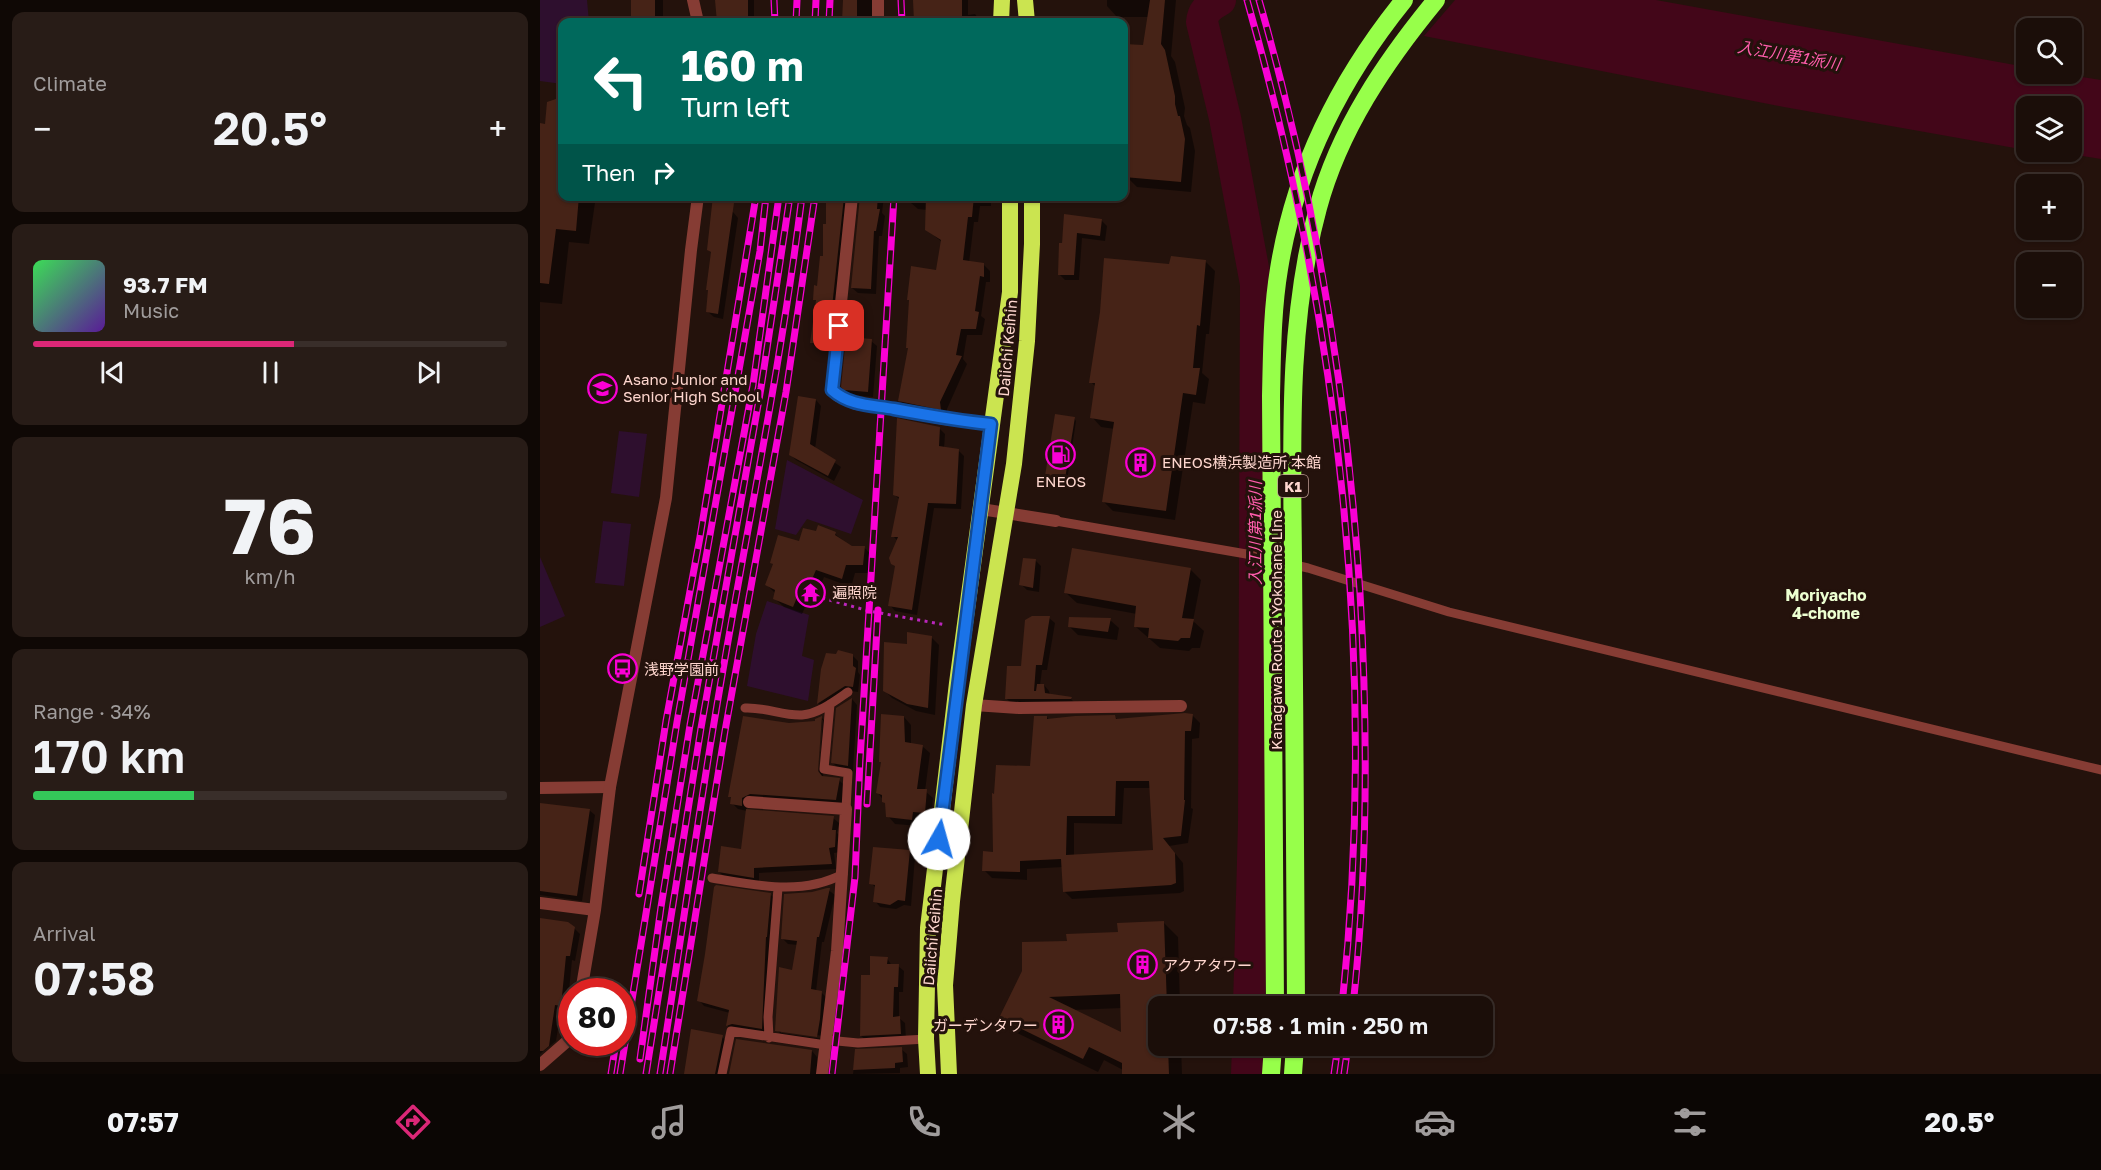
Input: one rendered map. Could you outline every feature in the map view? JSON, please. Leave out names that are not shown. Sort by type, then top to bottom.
[{"type":"highway","points":[[1001,18],[1002,0]]},
{"type":"highway","points":[[1025,0],[1027,18]]},
{"type":"highway","name":"Kanagawa Route 1 Yokohane Line","points":[[1275,996],[1271,459],[1274,305],[1287,231],[1316,142],[1336,100],[1372,40],[1404,0]]},
{"type":"highway","name":"Kanagawa Route 1 Yokohane Line","points":[[1296,996],[1293,456],[1299,303],[1304,268],[1318,206],[1343,142],[1377,78],[1436,0]]},
{"type":"highway","name":"Daiichi Keihin","points":[[928,1074],[926,1039],[928,928],[957,683],[1010,292],[1010,201]]},
{"type":"highway","name":"Daiichi Keihin","points":[[949,1074],[945,985],[952,901],[974,705],[1014,464],[1027,341],[1032,201]]},
{"type":"highway","points":[[1270,1074],[1272,1056]]},
{"type":"highway","points":[[1293,1074],[1294,1056]]},
{"type":"street","points":[[693,0],[697,18]]},
{"type":"street","points":[[878,0],[878,18]]},
{"type":"street","points":[[583,978],[595,910],[610,787],[666,498],[697,201]]},
{"type":"street","points":[[851,201],[832,390],[856,404],[944,419],[991,424]]},
{"type":"street","points":[[981,509],[1056,521]]},
{"type":"street","points":[[974,705],[1019,708],[1181,706]]},
{"type":"street","points":[[540,788],[610,787]]},
{"type":"street","points":[[748,802],[846,809],[843,874],[822,1074]]},
{"type":"street","points":[[540,903],[595,910]]},
{"type":"street","points":[[540,1065],[558,1049]]},
{"type":"lane","points":[[1056,521],[1252,555],[1308,568],[1449,612],[2101,770]]},
{"type":"lane","points":[[745,708],[760,707],[803,715],[830,704],[848,692]]},
{"type":"lane","points":[[830,704],[824,769],[848,772],[846,809]]},
{"type":"lane","points":[[712,878],[778,888],[825,883],[843,874]]},
{"type":"lane","points":[[770,1038],[769,1006],[778,888]]},
{"type":"lane","points":[[722,1074],[731,1031],[770,1038],[827,1043],[926,1039]]},
{"type":"path","points":[[815,596],[870,611],[946,625]]},
{"type":"shaded area","points":[[540,0],[587,0],[589,18],[558,18],[558,83],[540,81]]},
{"type":"shaded area","points":[[619,431],[647,434],[639,497],[611,493]]},
{"type":"shaded area","points":[[787,460],[863,500],[851,534],[807,519],[796,535],[775,529]]},
{"type":"shaded area","points":[[603,521],[631,524],[624,586],[595,583]]},
{"type":"shaded area","points":[[540,557],[565,616],[540,627]]},
{"type":"shaded area","points":[[767,601],[809,615],[802,656],[814,660],[808,701],[747,686],[756,634]]},
{"type":"water","points":[[1455,0],[1656,0],[2016,65],[2016,84],[2082,84],[2082,77],[2101,80],[2101,159],[2082,156],[2082,96],[2016,96],[2016,148],[1784,107],[1424,36]]},
{"type":"building","points":[[631,0],[655,0],[655,18],[631,18]]},
{"type":"building","points":[[715,0],[748,0],[748,18],[717,18]]},
{"type":"building","points":[[843,0],[857,0],[857,18],[842,18]]},
{"type":"building","points":[[913,0],[962,0],[962,18],[914,18]]},
{"type":"building","points":[[1150,0],[1165,0],[1161,44],[1165,50],[1175,104],[1185,139],[1181,182],[1128,177],[1128,44],[1143,45]]},
{"type":"building","points":[[558,98],[558,201],[579,201],[576,231],[556,229],[549,284],[540,283],[540,123],[545,124],[547,102]]},
{"type":"building","points":[[712,201],[734,201],[718,314],[706,312],[708,290],[706,290],[711,252],[707,250]]},
{"type":"building","points":[[826,201],[844,201],[828,344],[810,343],[816,300],[813,300],[814,285],[817,286],[820,256],[823,256],[823,224],[826,224]]},
{"type":"building","points":[[860,201],[878,201],[877,209],[880,209],[876,231],[874,231],[871,289],[851,288]]},
{"type":"building","points":[[926,201],[974,201],[972,217],[968,217],[963,260],[984,263],[984,277],[980,276],[975,311],[979,312],[976,329],[961,329],[956,355],[962,356],[940,402],[941,410],[898,401],[908,348],[906,348],[909,300],[907,300],[911,266],[936,270],[941,240],[925,230]]},
{"type":"building","points":[[1064,214],[1102,219],[1100,236],[1077,233],[1074,275],[1058,275],[1059,243],[1062,243]]},
{"type":"building","points":[[1171,256],[1206,260],[1200,326],[1197,325],[1193,368],[1200,368],[1196,395],[1183,393],[1166,511],[1102,502],[1114,422],[1090,418],[1095,383],[1089,383],[1100,312],[1104,258],[1169,264]]},
{"type":"building","points":[[846,337],[872,339],[868,392],[844,390],[841,387]]},
{"type":"building","points":[[798,396],[816,399],[810,444],[836,460],[828,476],[789,455]]},
{"type":"building","points":[[1055,414],[1075,417],[1065,479],[1045,476]]},
{"type":"building","points":[[897,418],[940,427],[939,446],[959,449],[956,504],[928,503],[912,610],[888,606],[895,566],[891,564],[889,558],[898,537],[891,537],[899,497],[893,495]]},
{"type":"building","points":[[818,525],[836,532],[835,535],[852,546],[865,546],[863,565],[846,565],[842,579],[816,570],[804,597],[798,595],[793,607],[773,599],[775,590],[765,585],[773,564],[770,563],[778,535],[799,541],[803,528],[816,531]]},
{"type":"building","points":[[1072,548],[1191,568],[1182,618],[1194,619],[1190,638],[1181,638],[1178,641],[1148,638],[1149,628],[1134,627],[1136,606],[1064,593]]},
{"type":"building","points":[[1023,558],[1036,559],[1033,588],[1019,585]]},
{"type":"building","points":[[1032,616],[1050,616],[1042,665],[1036,665],[1034,691],[1036,691],[1037,684],[1044,684],[1045,693],[1072,697],[1071,699],[1005,699],[1007,666],[1021,666],[1025,620]]},
{"type":"building","points":[[1069,617],[1111,618],[1108,632],[1068,627]]},
{"type":"building","points":[[907,632],[932,636],[928,708],[907,704],[883,691],[884,642],[907,644]]},
{"type":"building","points":[[838,650],[853,654],[853,666],[856,668],[853,687],[845,686],[817,704],[821,669],[826,653],[836,654]]},
{"type":"building","points":[[852,698],[848,766],[831,763],[836,708]]},
{"type":"building","points":[[881,714],[904,716],[905,742],[923,745],[917,789],[927,789],[925,813],[913,812],[912,820],[886,817],[882,795],[876,793],[881,762],[879,762]]},
{"type":"building","points":[[1193,714],[1191,731],[1185,731],[1185,800],[1181,836],[1163,838],[1175,853],[1176,883],[1063,892],[1061,859],[1020,861],[1020,872],[982,871],[983,851],[993,852],[992,793],[994,794],[996,765],[1030,766],[1034,716],[1047,716],[1047,719],[1115,715],[1116,719]],"holes":[[[1116,781],[1149,781],[1153,850],[1066,855],[1067,816],[1115,816]]]},
{"type":"building","points":[[743,716],[789,723],[815,721],[822,716],[818,771],[822,776],[840,778],[836,800],[750,794],[742,798],[742,806],[730,804],[731,797],[728,797]]},
{"type":"building","points":[[540,803],[590,809],[577,896],[540,891]]},
{"type":"building","points":[[746,809],[834,816],[832,830],[836,830],[835,847],[829,848],[832,864],[754,868],[754,878],[718,872],[721,846],[741,849]]},
{"type":"building","points":[[873,847],[910,850],[905,901],[898,900],[890,905],[873,902],[875,885],[869,884]]},
{"type":"building","points":[[716,885],[771,893],[766,937],[762,1029],[732,1024],[726,1026],[729,1010],[697,1001]]},
{"type":"building","points":[[830,888],[819,937],[817,937],[811,989],[822,991],[817,1037],[775,1031],[779,967],[792,970],[797,941],[781,939],[784,894],[812,892]]},
{"type":"building","points":[[540,918],[568,922],[575,927],[570,956],[566,956],[564,978],[558,978],[558,1006],[555,1005],[549,1046],[540,1051]]},
{"type":"building","points":[[1164,921],[1167,996],[1148,996],[1148,1056],[1168,1056],[1169,1074],[1122,1074],[1122,1063],[1089,1047],[1083,1059],[999,1018],[1022,971],[1022,942],[1067,941],[1066,934],[1118,932],[1117,923]],"holes":[[[1120,994],[1121,1032],[1049,997]]]},
{"type":"building","points":[[870,956],[888,957],[887,964],[899,964],[898,987],[894,987],[893,1017],[900,1016],[901,1034],[860,1036],[861,975],[870,975]]},
{"type":"building","points":[[691,1029],[723,1035],[715,1074],[684,1074]]},
{"type":"building","points":[[736,1039],[812,1050],[810,1074],[729,1074]]},
{"type":"building","points":[[902,1047],[903,1062],[895,1063],[895,1068],[853,1070],[855,1049]]},
{"type":"waterway","name":"入江川第1派川","points":[[1220,0],[1205,11],[1202,22],[1225,118],[1256,284],[1254,824],[1249,996]]},
{"type":"waterway","name":"入江川第1派川","points":[[1247,1074],[1248,1056]]},
{"type":"railway","points":[[774,0],[775,18]]},
{"type":"railway","points":[[796,18],[797,0]]},
{"type":"railway","points":[[815,18],[816,0]]},
{"type":"railway","points":[[829,18],[830,0]]},
{"type":"railway","points":[[901,0],[902,18]]},
{"type":"railway","points":[[1247,0],[1279,123],[1306,247],[1327,373],[1343,499],[1352,626],[1355,752],[1352,879],[1343,996]]},
{"type":"railway","points":[[1259,0],[1297,146],[1312,220],[1326,294],[1347,443],[1360,593],[1365,748],[1362,903],[1354,996]]},
{"type":"railway","points":[[639,894],[666,721],[700,537],[755,201]]},
{"type":"railway","points":[[620,1074],[677,722],[760,251],[765,201]]},
{"type":"railway","points":[[640,1059],[690,725],[753,385],[778,201]]},
{"type":"railway","points":[[646,1074],[701,728],[761,388],[789,201]]},
{"type":"railway","points":[[660,1074],[706,772],[772,396],[801,201]]},
{"type":"railway","points":[[670,1074],[725,731],[786,392],[814,201]]},
{"type":"railway","points":[[832,1074],[855,877],[894,201]]},
{"type":"railway","points":[[867,804],[878,610]]},
{"type":"railway","points":[[611,1074],[614,1056]]},
{"type":"railway","points":[[1334,1074],[1337,1056]]},
{"type":"railway","points":[[1344,1074],[1347,1056]]},
{"type":"place","name":"Asano Junior and Senior High School","points":[[602,388]]},
{"type":"place","name":"ENEOS","points":[[1061,454]]},
{"type":"place","name":"ENEOS横浜製造所 本館","points":[[1141,462]]},
{"type":"place","name":"遍照院","points":[[811,592]]},
{"type":"place","name":"浅野学園前","points":[[623,669]]},
{"type":"place","name":"アクアタワー","points":[[1142,965]]},
{"type":"place","name":"ガーデンタワー","points":[[1059,1025]]},
{"type":"district","name":"Moriyacho 4-chome","points":[[1826,604]]},
{"type":"route","points":[[839,326],[832,390],[838,396],[856,404],[944,419],[991,424],[939,839]]}]
